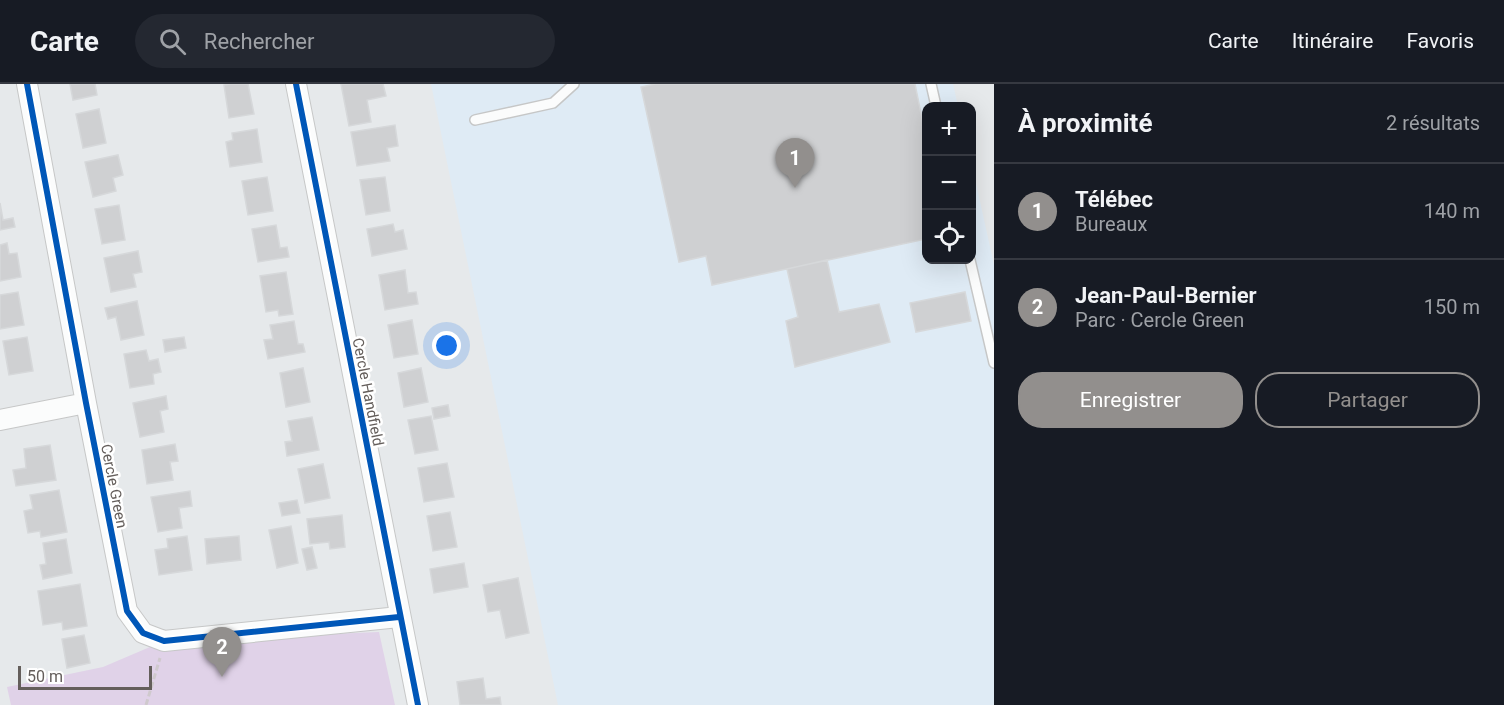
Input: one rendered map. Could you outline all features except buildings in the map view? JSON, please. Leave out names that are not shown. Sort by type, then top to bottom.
[{"type":"street","name":"Cercle Green","points":[[27,84],[127,611],[143,633],[164,641]]},
{"type":"street","name":"Cercle Handfield","points":[[296,84],[418,705]]},
{"type":"street","points":[[0,420],[86,403]]},
{"type":"street","points":[[164,641],[399,616]]},
{"type":"lane","points":[[475,120],[553,103],[574,84]]},
{"type":"lane","points":[[931,84],[935,102]]},
{"type":"lane","points":[[971,264],[994,363]]},
{"type":"path","points":[[146,705],[164,641]]},
{"type":"shaded area","points":[[431,84],[953,84],[957,102],[922,102],[922,264],[976,264],[976,183],[994,265],[994,705],[558,705]]},
{"type":"shaded area","points":[[379,632],[395,705],[11,705],[7,687],[103,667],[164,641]]},
{"type":"cycle path","points":[[27,84],[127,611],[143,633],[164,641],[399,617]]},
{"type":"cycle path","points":[[296,84],[418,705]]},
{"type":"place","name":"Télébec","points":[[795,188]]},
{"type":"place","name":"Jean-Paul-Bernier","points":[[222,677]]}]
